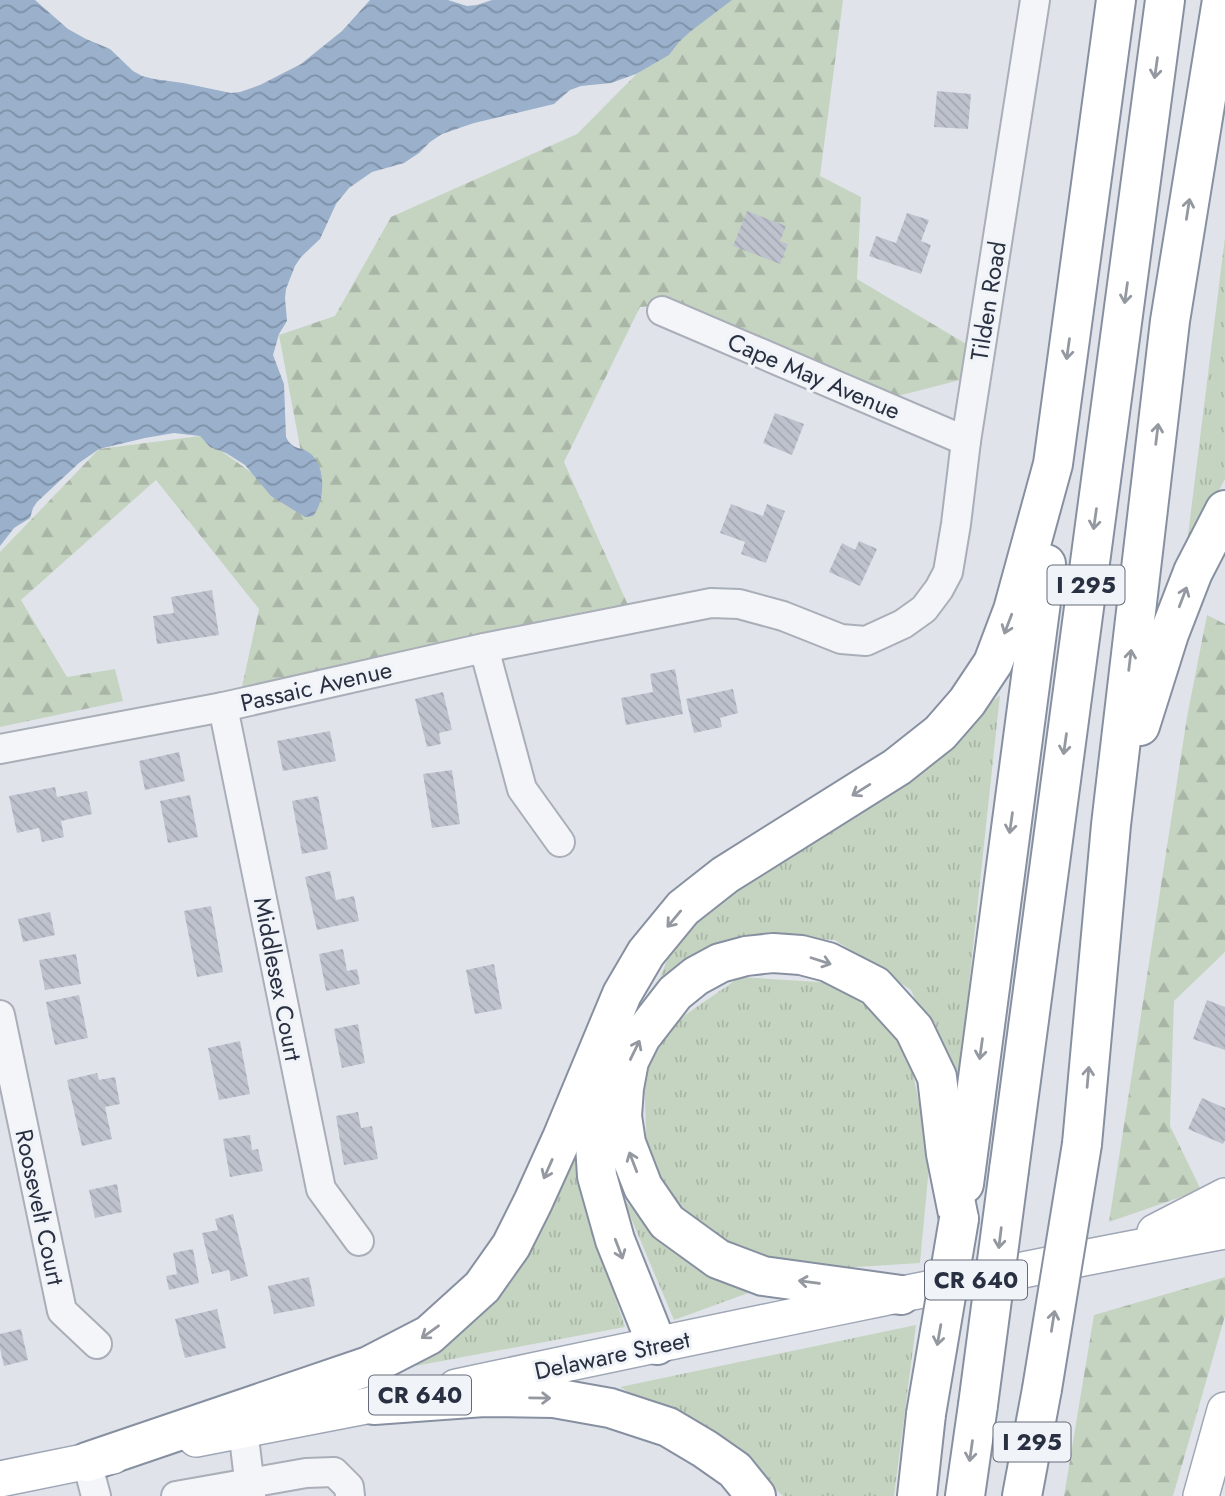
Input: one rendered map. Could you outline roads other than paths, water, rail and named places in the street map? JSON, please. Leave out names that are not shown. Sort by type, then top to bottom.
[{"type":"highway","points":[[917,1496],[926,1414],[959,1219],[1041,604],[1049,540],[1052,464],[1116,0]]},
{"type":"highway","name":"I 295","points":[[965,1496],[1165,0]]},
{"type":"highway","name":"I 295","points":[[1022,1496],[1082,1144],[1111,825],[1170,321],[1222,0]]},
{"type":"highway","points":[[91,1479],[369,1366],[429,1335],[482,1287],[511,1246],[539,1189],[622,994],[646,953],[683,908],[725,875],[897,767],[940,733],[967,702],[993,663],[1013,610],[1052,464]]},
{"type":"highway","points":[[1111,825],[1169,634],[1194,572],[1225,510]]},
{"type":"highway","points":[[901,1295],[763,1276],[718,1259],[667,1222],[643,1187],[626,1143],[622,1116],[629,1061],[641,1037],[666,1004],[696,976],[720,962],[773,953],[801,955],[828,962],[876,986],[914,1029],[937,1077],[946,1154],[959,1219]]},
{"type":"highway","points":[[594,1061],[593,1112],[597,1177],[615,1240],[657,1345]]},
{"type":"highway","points":[[374,1405],[484,1397],[554,1398],[610,1408],[668,1427],[696,1443],[735,1471],[756,1496]]},
{"type":"main road","points":[[1114,1252],[1225,1196]]},
{"type":"main road","name":"Delaware Street","points":[[0,1479],[91,1479],[243,1429],[374,1405],[901,1295],[1225,1231]]},
{"type":"main road","points":[[1210,1493],[1225,1410]]},
{"type":"street","name":"Tilden Road","points":[[631,620],[711,603],[739,604],[783,616],[841,639],[866,641],[903,624],[923,609],[932,598],[948,572],[957,524],[966,441],[1035,0]]},
{"type":"street","name":"Cape May Avenue","points":[[662,311],[966,441]]},
{"type":"street","name":"Passaic Avenue","points":[[0,749],[223,706],[484,648],[631,620]]},
{"type":"street","points":[[484,648],[522,789],[560,842]]},
{"type":"street","name":"Middlesex Court","points":[[223,706],[321,1189],[359,1241]]},
{"type":"street","name":"Roosevelt Court","points":[[0,1015],[62,1311],[97,1344]]},
{"type":"street","points":[[243,1429],[250,1489]]},
{"type":"street","points":[[176,1496],[250,1489],[306,1473],[334,1472],[349,1488],[350,1496]]},
{"type":"water","points":[[0,0],[35,0],[68,29],[110,49],[142,76],[231,93],[260,85],[301,64],[342,31],[370,0],[448,0],[467,6],[492,0],[732,0],[691,31],[669,55],[636,74],[611,83],[581,86],[570,90],[554,104],[474,123],[442,134],[404,163],[372,172],[349,188],[336,204],[320,239],[295,266],[286,289],[287,321],[279,334],[273,355],[284,384],[286,437],[292,445],[312,455],[322,476],[322,494],[313,516],[305,517],[271,496],[245,465],[210,447],[200,436],[174,433],[99,449],[79,463],[37,502],[30,518],[14,528],[0,546]]}]
